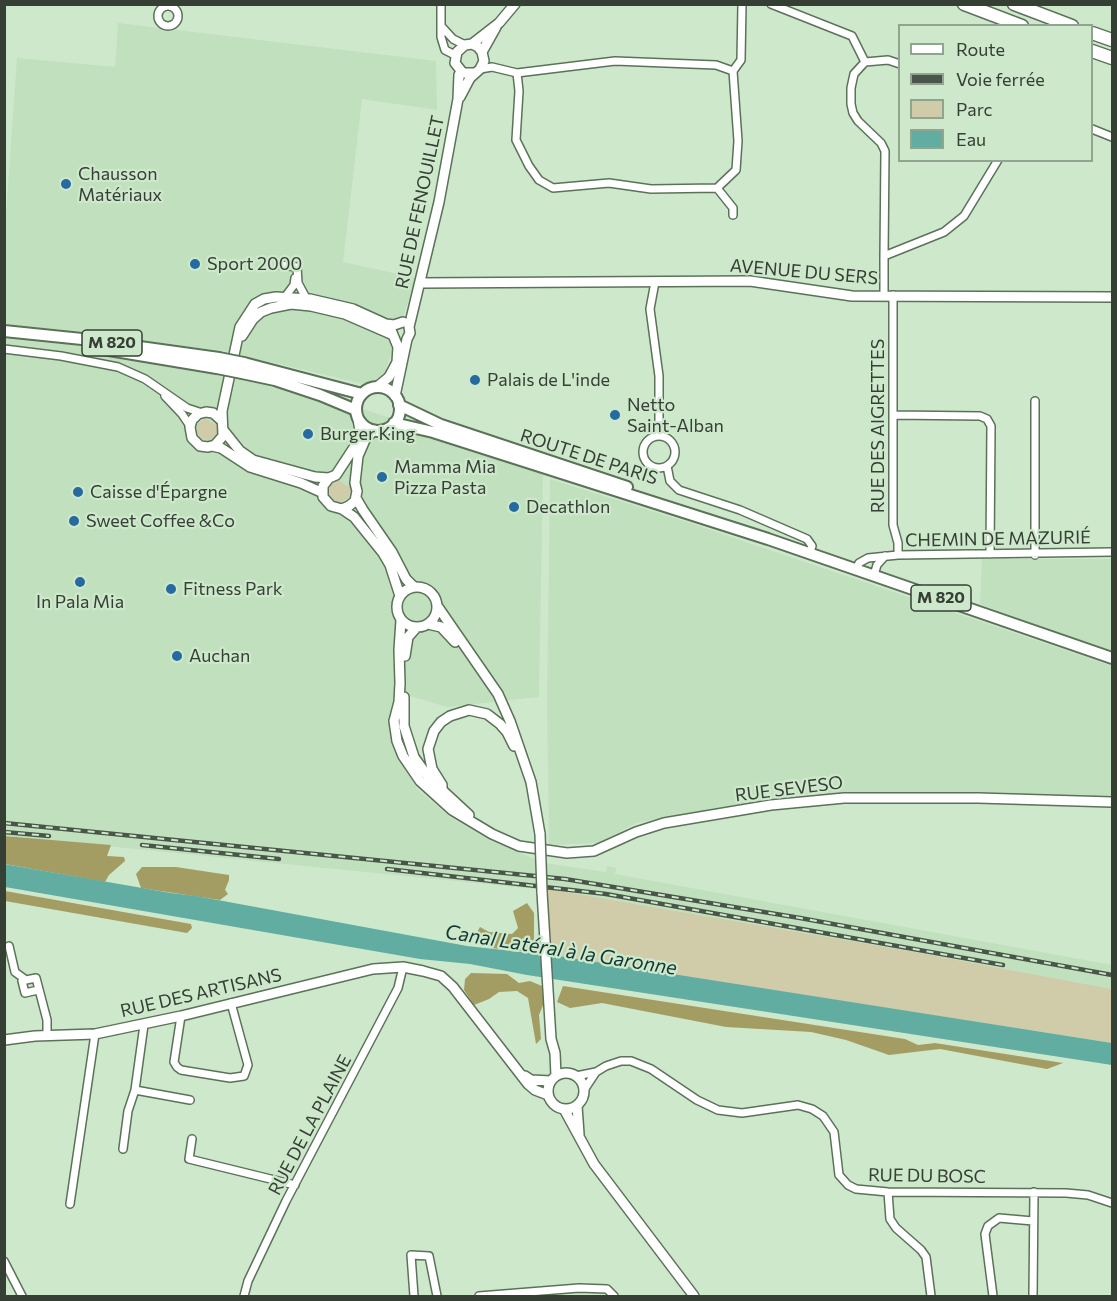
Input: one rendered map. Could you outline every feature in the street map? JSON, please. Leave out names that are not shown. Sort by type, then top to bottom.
[{"type":"highway","points":[[964,4],[1017,24]]},
{"type":"highway","points":[[1014,4],[1067,24]]},
{"type":"highway","points":[[1093,33],[1113,40]]},
{"type":"highway","points":[[1093,51],[1113,58]]},
{"type":"main road","name":"RUE DE FENOUILLET","points":[[458,99],[477,71],[499,23],[515,4]]},
{"type":"main road","name":"RUE DE FENOUILLET","points":[[398,330],[412,312],[433,231],[458,99],[461,71],[451,54],[499,23]]},
{"type":"main road","points":[[468,45],[483,55]]},
{"type":"main road","points":[[461,71],[466,74],[477,71]]},
{"type":"main road","name":"AVENUE DU SERS","points":[[420,283],[750,281],[852,296],[1113,297]]},
{"type":"main road","points":[[355,483],[346,476],[315,477],[253,460],[240,451],[224,432],[222,421],[226,393],[240,327],[255,304],[264,299],[285,297],[306,298],[340,305],[398,330],[404,341],[407,339],[397,400],[398,417],[394,423],[383,430],[374,430],[365,427],[357,414]]},
{"type":"main road","points":[[237,346],[253,319],[261,312],[281,305],[311,306],[398,330]]},
{"type":"main road","points":[[377,387],[389,377],[396,366],[398,330]]},
{"type":"main road","name":"M 820","points":[[4,332],[218,363],[362,394]]},
{"type":"main road","name":"M 820","points":[[243,368],[320,395],[357,414]]},
{"type":"main road","points":[[374,430],[365,440],[358,456],[356,498],[349,506],[342,509],[334,508],[328,504],[323,493],[325,483],[357,441],[360,431],[357,400],[367,389],[377,387],[386,388],[397,400]]},
{"type":"main road","points":[[226,393],[218,404],[195,417],[190,426],[190,435],[197,444],[204,447],[221,448],[250,467],[301,483],[323,493]]},
{"type":"main road","name":"ROUTE DE PARIS","points":[[397,400],[441,425],[705,513],[768,539]]},
{"type":"main road","points":[[205,412],[217,415],[222,421]]},
{"type":"main road","name":"ROUTE DE PARIS","points":[[394,423],[434,432],[768,539],[810,547],[856,568],[1113,658]]},
{"type":"main road","points":[[212,446],[221,440],[224,432]]},
{"type":"main road","points":[[356,498],[392,552],[406,579],[414,586],[432,592],[438,607],[498,694],[510,721],[531,782],[540,834],[551,1039],[555,1053],[554,1078],[548,1095],[554,1105],[564,1109],[578,1106]]},
{"type":"main road","points":[[342,509],[365,529],[390,565],[400,596],[397,609],[401,620],[417,627],[429,624],[441,627],[455,641],[510,721]]},
{"type":"main road","points":[[400,596],[414,586]]},
{"type":"main road","points":[[429,624],[436,615],[438,607]]},
{"type":"main road","name":"RUE SEVESO","points":[[401,620],[400,693],[394,720],[397,741],[412,770],[431,792],[452,810],[492,834],[519,846],[550,852],[580,853],[605,848],[636,832],[664,823],[771,805],[825,799],[967,798],[1113,802]]},
{"type":"main road","name":"RUE SEVESO","points":[[417,627],[408,637],[405,646],[404,726],[414,757],[429,778],[482,827]]},
{"type":"main road","points":[[442,791],[442,785],[428,759],[430,740],[441,722],[459,712],[487,714],[501,724],[531,782]]},
{"type":"main road","name":"RUE DES ARTISANS","points":[[4,1040],[95,1034],[181,1016],[373,969],[404,967],[441,976],[453,987],[528,1084],[535,1090],[548,1095]]},
{"type":"main road","points":[[555,1053],[572,1075],[580,1080],[584,1090],[578,1106],[579,1136]]},
{"type":"main road","points":[[522,1074],[531,1080],[572,1075]]},
{"type":"main road","points":[[564,1109],[594,1164],[694,1296]]},
{"type":"street","points":[[441,4],[443,28],[441,37],[451,54]]},
{"type":"street","points":[[518,73],[516,140],[539,180],[553,188],[609,183],[651,189],[717,188],[736,170],[737,118],[733,71],[741,60],[742,4]]},
{"type":"street","points":[[771,4],[852,36],[865,62],[888,60],[898,63]]},
{"type":"street","points":[[443,28],[453,39],[468,45]]},
{"type":"street","points":[[483,55],[492,67]]},
{"type":"street","points":[[477,71],[492,67],[518,73],[615,61],[716,65],[733,71]]},
{"type":"street","name":"RUE DES AIGRETTES","points":[[865,62],[854,74],[851,104],[858,121],[881,143],[885,151],[884,255],[893,414],[893,525],[898,543],[897,555]]},
{"type":"street","points":[[1093,129],[1113,137]]},
{"type":"street","points":[[884,255],[944,232],[964,216],[997,162]]},
{"type":"street","points":[[717,188],[733,207],[733,215]]},
{"type":"street","points":[[280,266],[297,267],[294,285],[285,297]]},
{"type":"street","points":[[296,273],[306,298]]},
{"type":"street","points":[[655,282],[650,309],[659,376],[658,436]]},
{"type":"street","points":[[4,349],[115,366],[138,375],[187,408],[205,412]]},
{"type":"street","points":[[152,384],[182,414],[190,426]]},
{"type":"street","points":[[1035,401],[1035,555]]},
{"type":"street","points":[[893,414],[980,416],[987,419],[991,426],[990,554]]},
{"type":"street","points":[[658,436],[668,439],[674,446],[674,457],[667,466],[653,467],[644,456],[645,445],[658,436]]},
{"type":"street","points":[[667,466],[670,481],[679,490],[740,510],[810,547]]},
{"type":"street","name":"CHEMIN DE MAZURIÉ","points":[[856,568],[861,561],[874,557],[897,555],[1035,555],[1113,552]]},
{"type":"street","name":"CHEMIN DE MAZURIÉ","points":[[874,574],[877,565],[885,556]]},
{"type":"street","points":[[9,946],[15,972],[26,980]]},
{"type":"street","name":"RUE DE LA PLAINE","points":[[244,1296],[249,1278],[398,987],[404,967]]},
{"type":"street","points":[[38,990],[25,993],[22,981],[36,978],[47,1020],[47,1036]]},
{"type":"street","points":[[181,1016],[174,1062],[177,1067],[181,1070],[230,1078],[244,1076],[248,1065],[231,1003]]},
{"type":"street","points":[[123,1149],[135,1090],[144,1024]]},
{"type":"street","points":[[70,1204],[95,1034]]},
{"type":"street","name":"RUE DU BOSC","points":[[572,1075],[596,1072],[606,1065],[631,1061],[651,1069],[697,1100],[718,1110],[742,1113],[798,1105],[812,1109],[823,1116],[834,1132],[839,1175],[842,1180],[856,1189],[888,1192],[1034,1192],[1088,1195],[1113,1203]]},
{"type":"street","points":[[584,1090],[596,1072]]},
{"type":"street","points":[[135,1090],[190,1100]]},
{"type":"street","points":[[192,1139],[189,1159],[295,1185]]},
{"type":"street","points":[[888,1192],[890,1219],[896,1228],[926,1257],[932,1296]]},
{"type":"street","points":[[1033,1296],[1034,1192]]},
{"type":"street","points":[[993,1296],[985,1234],[988,1226],[999,1218],[1033,1221]]},
{"type":"street","points":[[414,1296],[411,1255],[429,1256],[438,1296]]},
{"type":"street","points":[[4,1261],[22,1296]]},
{"type":"street","points":[[479,1296],[579,1288],[607,1289],[614,1296]]},
{"type":"shaded area","points":[[118,23],[436,61],[437,110],[362,99],[343,262],[416,278],[383,378],[363,384],[225,351],[5,325],[5,229],[17,58],[115,67]]},
{"type":"shaded area","points":[[5,334],[146,355],[275,380],[543,468],[539,697],[447,707],[396,692],[389,726],[392,745],[417,789],[450,817],[487,839],[535,859],[536,889],[5,836]]},
{"type":"shaded area","points":[[550,479],[690,523],[1112,666],[1112,797],[793,794],[636,823],[599,843],[549,845],[547,700]]},
{"type":"shaded area","points":[[982,559],[1112,559],[1112,653],[980,604]]},
{"type":"shaded area","points":[[4,836],[111,845],[107,856],[124,857],[125,861],[109,875],[105,882],[5,864]]},
{"type":"shaded area","points":[[545,863],[606,872],[607,866],[616,868],[615,874],[1112,965],[1112,989],[909,951],[547,889]]},
{"type":"shaded area","points":[[142,867],[176,867],[229,875],[225,890],[228,894],[220,900],[141,888],[136,874]]},
{"type":"shaded area","points":[[5,891],[191,924],[192,928],[187,933],[5,901]]},
{"type":"shaded area","points":[[527,903],[534,913],[534,950],[527,952],[492,948],[476,934],[480,927],[489,932],[512,934],[518,928],[513,911]]},
{"type":"shaded area","points":[[471,973],[507,974],[519,983],[530,981],[542,986],[544,1003],[539,1015],[541,1039],[536,1044],[528,998],[517,991],[499,992],[474,1005],[464,990],[465,979]]},
{"type":"shaded area","points":[[563,986],[905,1039],[918,1045],[935,1043],[1063,1063],[1047,1069],[940,1049],[889,1055],[846,1040],[811,1032],[726,1027],[602,1003],[570,1008],[557,1002]]},
{"type":"green space","points":[[205,418],[214,424],[217,423],[218,426],[217,434],[210,440],[202,439],[197,433],[197,425]]},
{"type":"green space","points":[[339,480],[346,486],[349,485],[351,490],[348,498],[341,502],[333,500],[329,493],[330,485]]},
{"type":"green space","points":[[542,888],[909,951],[1112,989],[1112,1043],[546,955]]},
{"type":"water","points":[[4,864],[196,896],[467,946],[558,956],[1112,1043],[1112,1065],[527,975],[470,964],[420,959],[5,887]]},
{"type":"railway","points":[[4,823],[565,879],[800,918],[1112,975]]},
{"type":"railway","points":[[4,832],[49,836]]},
{"type":"railway","points":[[142,845],[279,859]]},
{"type":"railway","points":[[387,869],[606,894],[1003,965]]},
{"type":"place","name":"Chausson Matériaux","points":[[66,184]]},
{"type":"place","name":"Sport 2000","points":[[195,264]]},
{"type":"place","name":"Palais de L'inde","points":[[475,380]]},
{"type":"place","name":"Netto Saint-Alban","points":[[615,415]]},
{"type":"place","name":"Burger King","points":[[308,434]]},
{"type":"place","name":"Mamma Mia Pizza Pasta","points":[[382,477]]},
{"type":"place","name":"Caisse d'Épargne","points":[[78,492]]},
{"type":"place","name":"Decathlon","points":[[514,507]]},
{"type":"place","name":"Sweet Coffee &Co","points":[[74,521]]},
{"type":"place","name":"In Pala Mia","points":[[80,582]]},
{"type":"place","name":"Fitness Park","points":[[171,589]]},
{"type":"place","name":"Auchan","points":[[177,656]]},
{"type":"water label","name":"Canal Latéral à la Garonne","points":[[561,950]]}]
